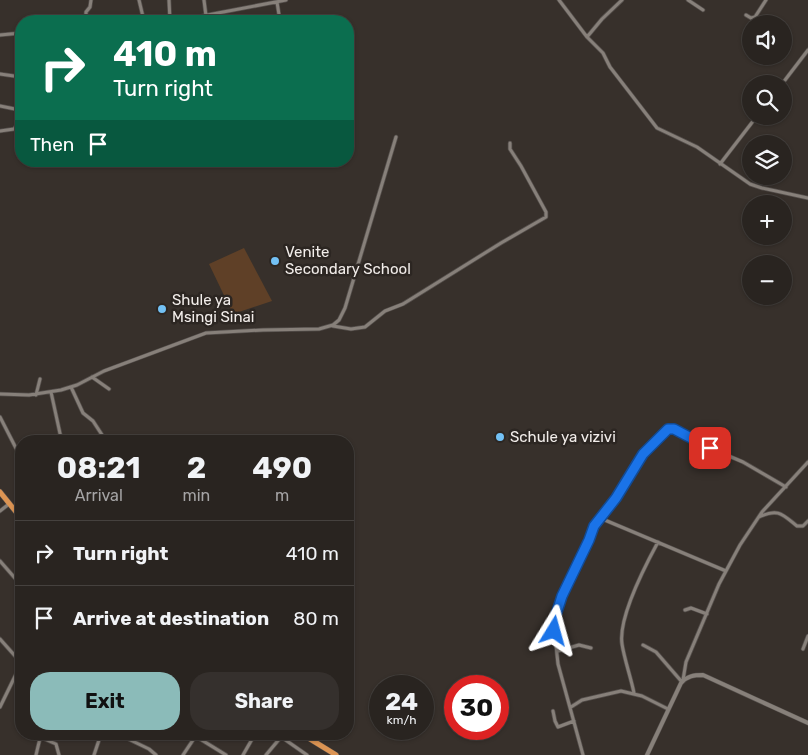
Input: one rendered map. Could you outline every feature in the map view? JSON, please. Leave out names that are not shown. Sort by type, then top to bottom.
[{"type":"highway","points":[[0,492],[15,511]]},
{"type":"highway","points":[[312,740],[336,755]]},
{"type":"street","points":[[86,15],[90,7],[90,0]]},
{"type":"street","points":[[139,0],[143,15]]},
{"type":"street","points":[[169,0],[170,15]]},
{"type":"street","points":[[204,0],[206,15]]},
{"type":"street","points":[[211,15],[286,0]]},
{"type":"street","points":[[558,0],[586,37],[603,53],[610,67],[657,128],[697,147],[750,184],[808,198]]},
{"type":"street","points":[[586,37],[622,0]]},
{"type":"street","points":[[688,0],[703,10]]},
{"type":"street","points":[[756,15],[766,0]]},
{"type":"street","points":[[276,2],[279,15]]},
{"type":"street","points":[[0,35],[15,34]]},
{"type":"street","points":[[789,75],[808,50]]},
{"type":"street","points":[[0,74],[15,76]]},
{"type":"street","points":[[0,106],[15,109]]},
{"type":"street","points":[[720,164],[749,125]]},
{"type":"street","points":[[0,131],[14,129]]},
{"type":"street","points":[[333,325],[340,320],[345,308],[396,137]]},
{"type":"street","points":[[0,394],[36,395],[71,387],[124,363],[206,333],[312,329],[333,325],[351,329],[365,327],[384,312],[403,304],[546,217],[546,212],[510,149],[510,142]]},
{"type":"street","points":[[92,377],[109,389]]},
{"type":"street","points":[[36,395],[40,379]]},
{"type":"street","points":[[71,387],[83,413],[93,421],[102,435]]},
{"type":"street","points":[[51,392],[60,435]]},
{"type":"street","points":[[0,417],[15,446]]},
{"type":"street","points":[[583,755],[558,664],[554,626],[557,608],[594,526],[616,498],[643,454],[668,429],[674,429],[710,448],[743,462],[786,487]]},
{"type":"street","points":[[647,755],[682,681],[686,662],[706,614],[740,545],[758,518],[808,462]]},
{"type":"street","points":[[0,511],[9,504]]},
{"type":"street","points":[[758,518],[774,512],[780,513],[797,526],[803,526],[808,521]]},
{"type":"street","points":[[600,518],[726,571]]},
{"type":"street","points":[[634,693],[622,645],[622,626],[639,580],[658,542]]},
{"type":"street","points":[[0,562],[15,578]]},
{"type":"street","points":[[685,610],[691,608],[706,614]]},
{"type":"street","points":[[803,649],[808,636]]},
{"type":"street","points":[[0,639],[15,656]]},
{"type":"street","points":[[643,645],[656,652],[682,681]]},
{"type":"street","points":[[558,651],[579,646],[591,648]]},
{"type":"street","points":[[682,681],[694,675],[702,675],[808,723]]},
{"type":"street","points":[[0,707],[15,677]]},
{"type":"street","points":[[571,707],[582,700],[621,690],[634,693],[668,709]]},
{"type":"street","points":[[553,711],[558,727],[574,721]]},
{"type":"street","points":[[36,755],[40,740]]},
{"type":"street","points":[[49,740],[56,744],[59,755]]},
{"type":"street","points":[[94,755],[99,740]]},
{"type":"street","points":[[130,740],[149,749],[156,755]]},
{"type":"street","points":[[183,755],[191,740]]},
{"type":"street","points":[[202,740],[226,755]]},
{"type":"street","points":[[243,755],[252,740]]},
{"type":"street","points":[[266,755],[278,740]]},
{"type":"street","points":[[285,740],[307,755]]},
{"type":"shaded area","points":[[244,248],[272,301],[233,314],[209,264]]},
{"type":"place","name":"Venite Secondary School","points":[[275,261]]},
{"type":"place","name":"Shule ya Msingi Sinai","points":[[162,309]]},
{"type":"place","name":"Schule ya vizivi","points":[[500,437]]},
{"type":"route","points":[[554,631],[557,608],[594,526],[616,498],[643,454],[668,429],[674,429],[710,448]]}]
